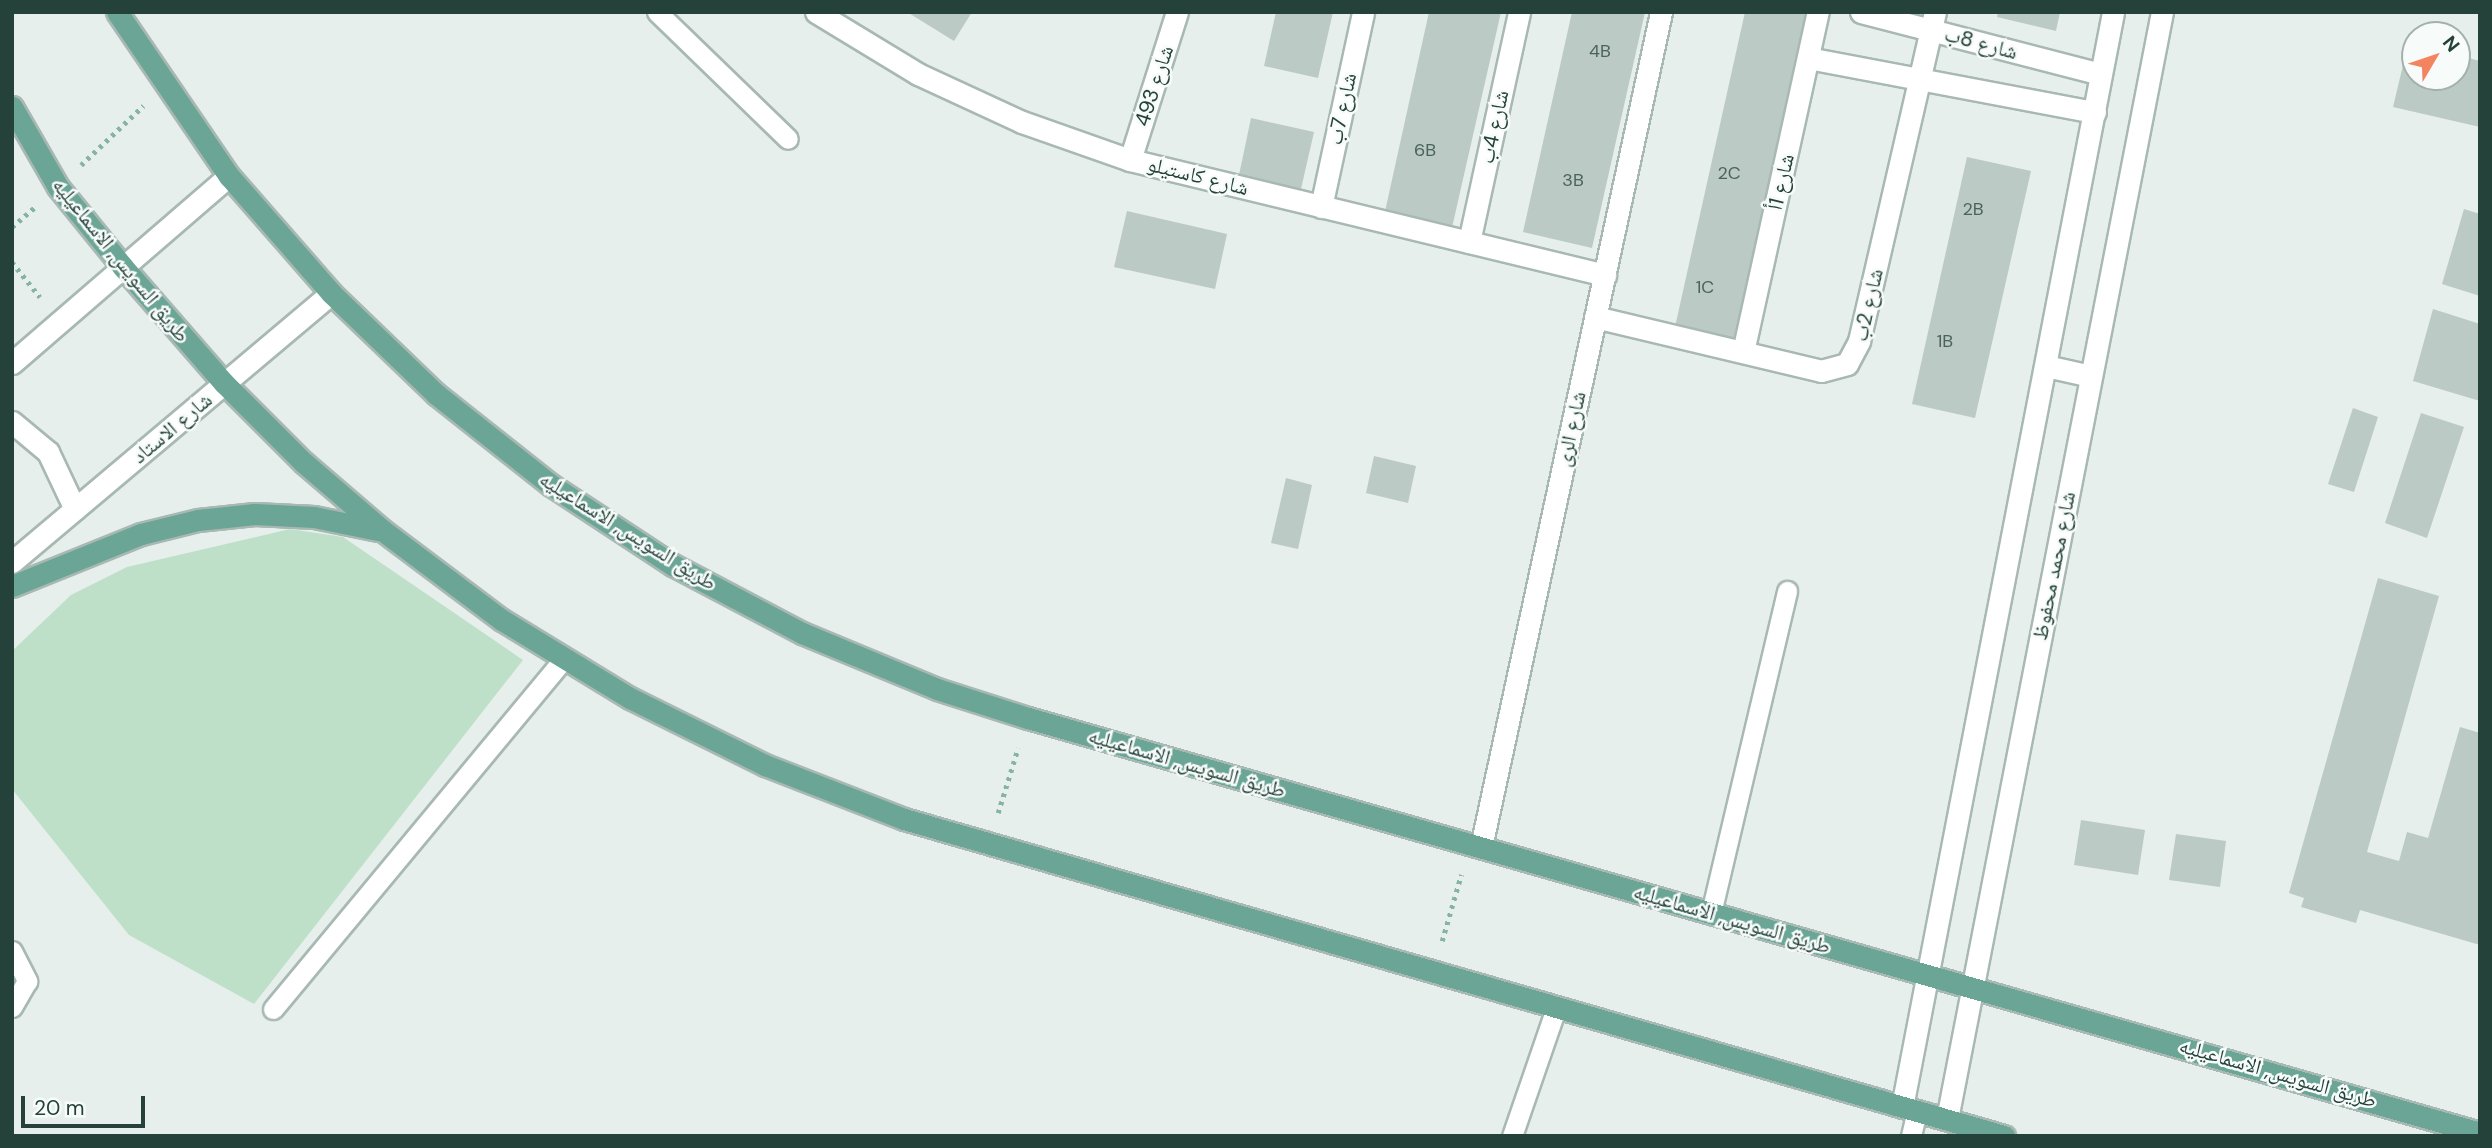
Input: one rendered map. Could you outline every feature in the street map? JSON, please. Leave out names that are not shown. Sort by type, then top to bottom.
[{"type":"main road","name":"طريق السويس, الاسماعيليه","points":[[117,12],[163,86],[229,176],[331,293],[436,394],[519,460],[673,565],[802,633],[937,689],[1028,718],[2480,1133]]},
{"type":"main road","name":"طريق السويس, الاسماعيليه","points":[[12,107],[58,187],[123,267],[224,383],[382,530],[502,620],[631,698],[765,765],[904,819],[2004,1136]]},
{"type":"main road","points":[[12,586],[141,534],[198,520],[255,514],[314,517],[382,530]]},
{"type":"street","name":"شارع كاستيلو","points":[[816,12],[919,74],[1022,122],[1130,160],[1605,275]]},
{"type":"street","name":"شارع 493","points":[[1130,160],[1177,12]]},
{"type":"street","name":"شارع 7ب","points":[[1321,206],[1363,12]]},
{"type":"street","name":"شارع 4ب","points":[[1469,242],[1519,12]]},
{"type":"street","name":"شارع الرى","points":[[1476,846],[1605,275],[1661,12]]},
{"type":"street","name":"شارع 1أ","points":[[1743,352],[1818,12]]},
{"type":"street","name":"شارع 8ب","points":[[1861,12],[1933,21],[2100,74]]},
{"type":"street","points":[[1910,1109],[1927,974],[2113,12]]},
{"type":"street","name":"شارع محمد محفوظ","points":[[1947,1119],[2162,12]]},
{"type":"street","name":"شارع 2ب","points":[[1595,317],[1821,371],[1835,370],[1856,354],[1933,21]]},
{"type":"street","points":[[1808,58],[1920,82],[2095,112]]},
{"type":"street","points":[[12,363],[229,176]]},
{"type":"street","name":"شارع الاستاد","points":[[12,562],[331,293]]},
{"type":"street","points":[[2046,366],[2091,376]]},
{"type":"street","points":[[12,422],[48,452],[75,509]]},
{"type":"lane","points":[[657,12],[789,139]]},
{"type":"lane","points":[[1711,913],[1787,591]]},
{"type":"lane","points":[[273,1009],[564,658]]},
{"type":"lane","points":[[12,951],[27,981],[12,1007]]},
{"type":"lane","points":[[1512,1136],[1556,1009]]},
{"type":"lane","points":[[1910,1109],[1911,1136]]},
{"type":"path","points":[[12,228],[163,86]]},
{"type":"path","points":[[12,261],[60,323]]},
{"type":"path","points":[[988,843],[1028,718]]},
{"type":"path","points":[[984,810],[997,814]]},
{"type":"path","points":[[1433,972],[1476,846]]},
{"type":"green space","points":[[290,529],[343,537],[523,660],[254,1004],[129,935],[12,789],[12,651],[71,595],[127,567]]},
{"type":"building","points":[[907,12],[972,12],[954,41]]},
{"type":"building","points":[[1276,12],[1333,12],[1318,78],[1264,66]]},
{"type":"building","points":[[1429,12],[1501,12],[1451,232],[1384,216]]},
{"type":"building","points":[[1572,12],[1645,12],[1592,248],[1523,232]]},
{"type":"building","points":[[1745,12],[1813,12],[1739,342],[1675,327]]},
{"type":"building","points":[[1998,12],[2060,12],[2056,31],[1997,17]]},
{"type":"building","points":[[2471,59],[2480,61],[2480,127],[2393,107],[2401,73],[2401,91],[2471,91]]},
{"type":"building","points":[[1251,118],[1314,132],[1301,189],[1239,175]]},
{"type":"building","points":[[1967,157],[2031,171],[1975,418],[1912,404]]},
{"type":"building","points":[[2464,209],[2480,214],[2480,296],[2442,284]]},
{"type":"building","points":[[1127,211],[1227,234],[1215,289],[1114,267]]},
{"type":"building","points":[[2433,309],[2480,324],[2480,401],[2413,381]]},
{"type":"building","points":[[2353,408],[2378,417],[2354,492],[2328,484]]},
{"type":"building","points":[[2421,413],[2464,427],[2427,538],[2385,523]]},
{"type":"building","points":[[1374,456],[1416,466],[1408,503],[1366,493]]},
{"type":"building","points":[[1286,478],[1312,485],[1298,549],[1271,543]]},
{"type":"building","points":[[2378,578],[2439,596],[2367,852],[2399,861],[2407,832],[2428,838],[2460,727],[2480,733],[2480,945],[2360,910],[2356,923],[2301,907],[2304,898],[2289,893]]},
{"type":"building","points":[[2081,820],[2145,830],[2138,875],[2074,865]]},
{"type":"building","points":[[2176,834],[2226,841],[2220,887],[2169,880]]}]
